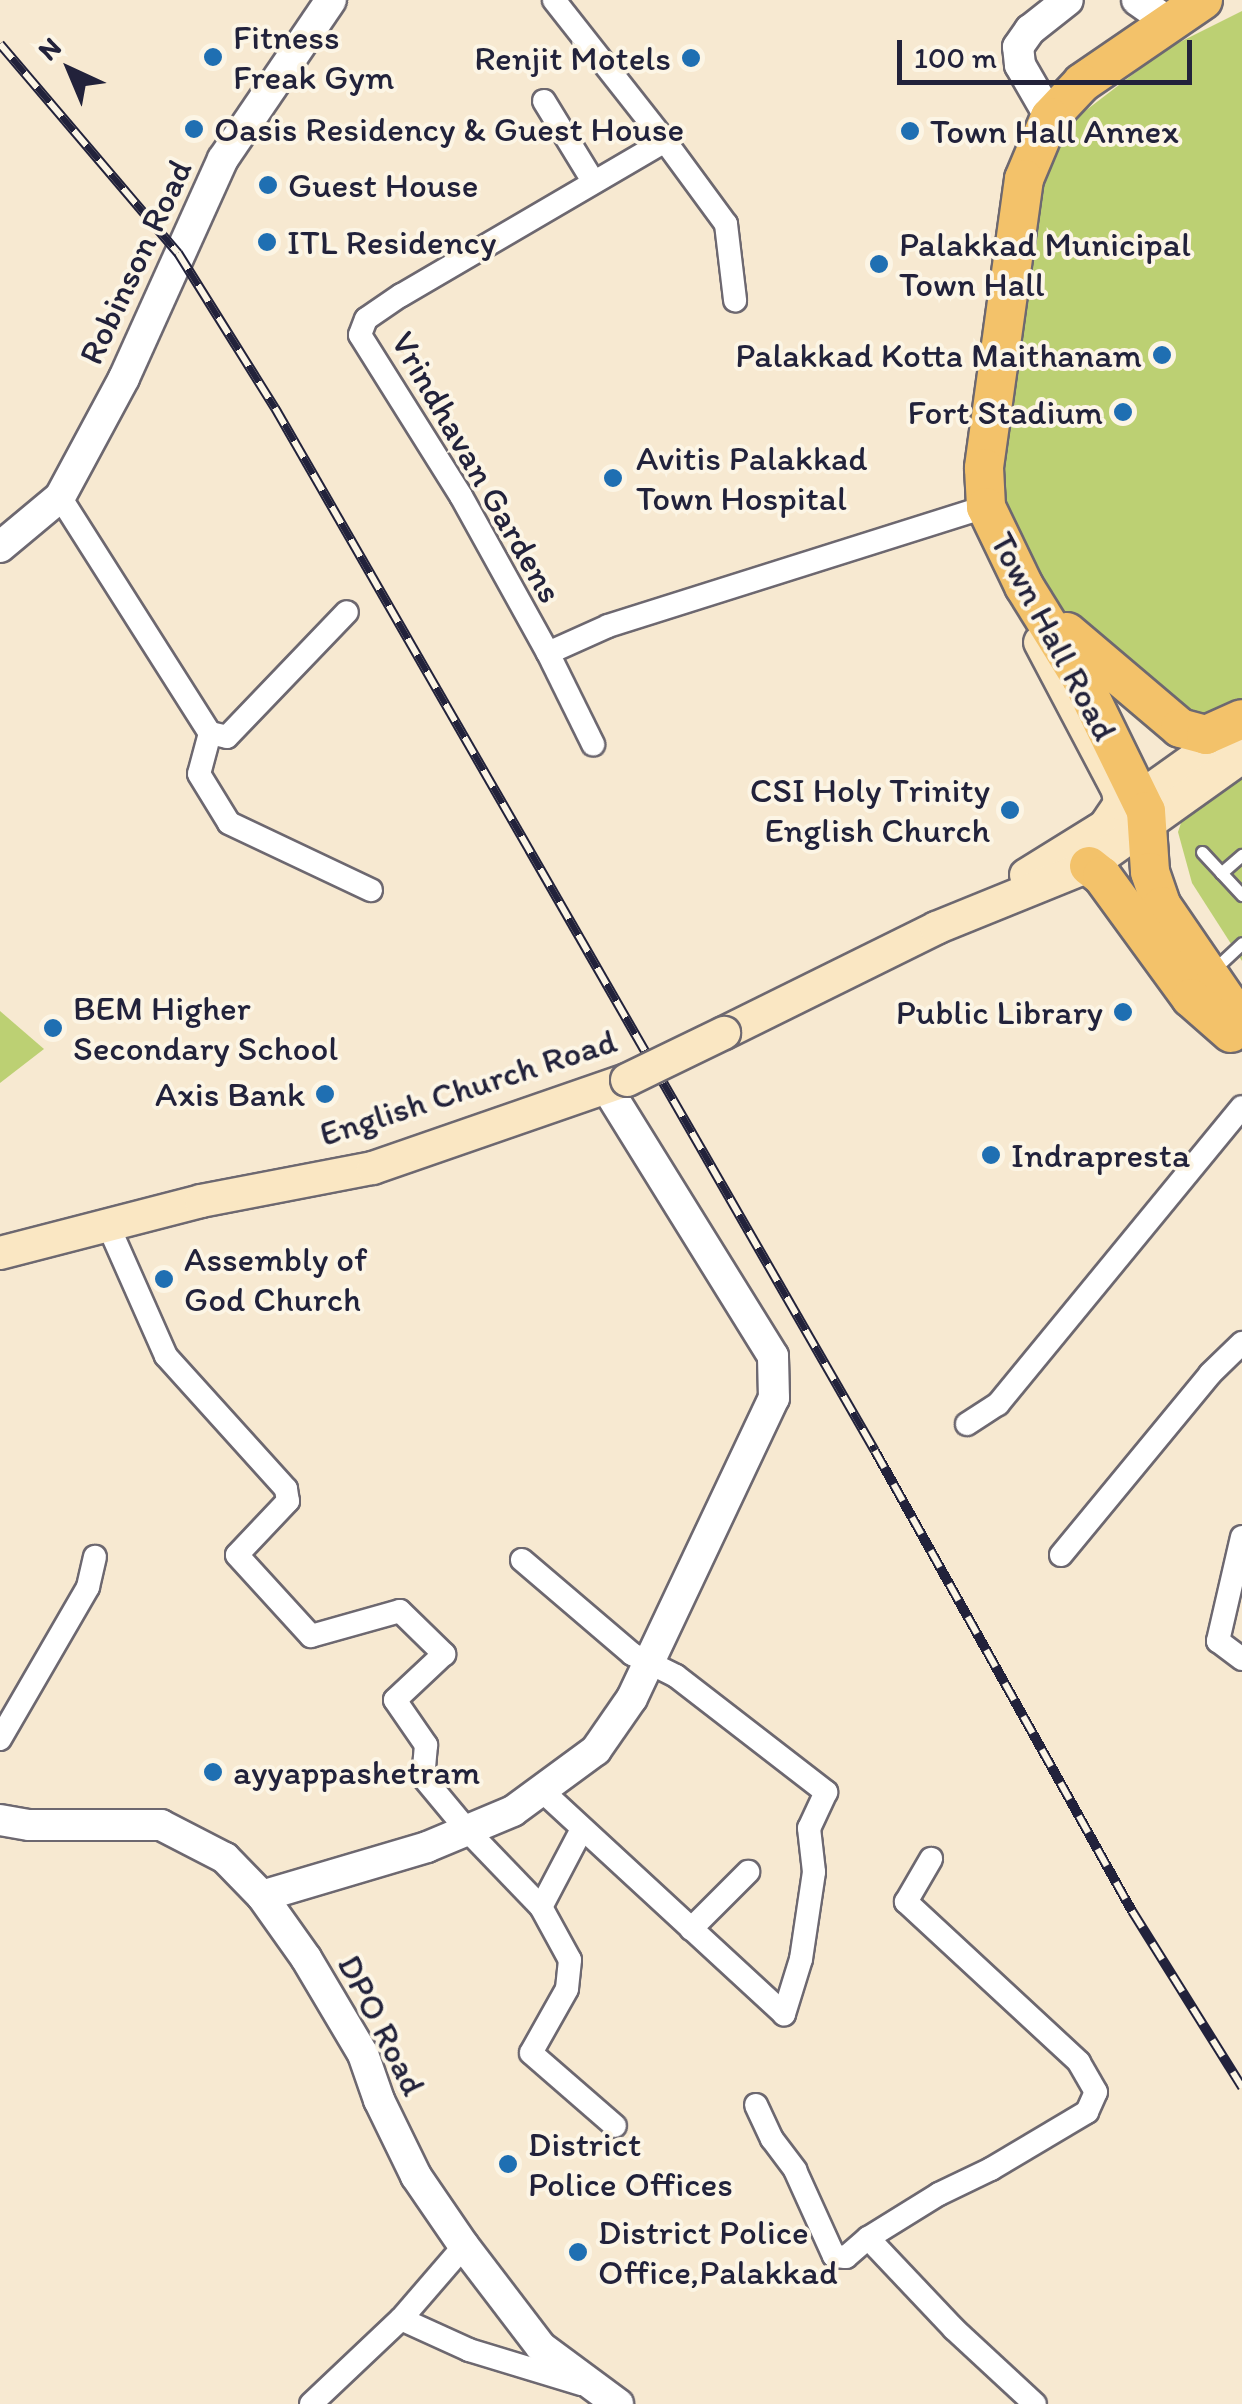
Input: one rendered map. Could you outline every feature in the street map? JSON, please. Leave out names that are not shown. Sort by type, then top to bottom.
[{"type":"main road","name":"Town Hall Road","points":[[1148,812],[1081,678],[1024,586],[986,508],[984,468],[1021,196],[1050,117],[1082,83],[1203,0]]},
{"type":"main road","name":"English Church Road","points":[[936,928],[1105,826],[1120,804],[1118,790],[1040,642],[1024,586]]},
{"type":"main road","points":[[1024,586],[1120,682],[1180,728],[1206,734],[1242,722]]},
{"type":"main road","points":[[1242,722],[1148,812],[1150,872],[1162,906],[1242,1023]]},
{"type":"main road","points":[[1148,812],[1242,757]]},
{"type":"main road","name":"English Church Road","points":[[0,1252],[372,1168],[617,1085],[936,928],[1089,866],[1148,812]]},
{"type":"main road","points":[[1148,812],[1179,889],[1233,952],[1242,1004]]},
{"type":"main road","points":[[1089,866],[1102,876],[1191,998],[1216,1024],[1242,1039]]},
{"type":"street","name":"Robinson Road","points":[[0,547],[60,498],[124,378],[223,160],[331,0]]},
{"type":"street","points":[[554,0],[726,224],[735,300]]},
{"type":"street","points":[[1050,117],[1020,65],[1018,47],[1030,30],[1068,0]]},
{"type":"street","points":[[1137,0],[1168,22]]},
{"type":"street","points":[[544,102],[593,182]]},
{"type":"street","name":"Vrindhavan Gardens","points":[[665,141],[401,295],[366,319],[360,335],[461,496],[528,624],[548,653],[608,626],[986,508]]},
{"type":"street","points":[[60,498],[210,733],[228,737],[347,612]]},
{"type":"street","points":[[548,653],[593,744]]},
{"type":"street","points":[[210,733],[199,774],[229,823],[371,890]]},
{"type":"street","points":[[262,1896],[474,1838],[552,1801],[596,1750],[632,1698],[660,1669],[774,1398],[773,1356],[617,1085]]},
{"type":"street","points":[[967,1424],[998,1404],[1242,1107]]},
{"type":"street","points":[[108,1225],[166,1356],[286,1489],[288,1501],[238,1556],[311,1636],[400,1612],[444,1654],[395,1700],[426,1746],[423,1777],[474,1838],[542,1907],[570,1960],[566,1988],[531,2052],[615,2126]]},
{"type":"street","points":[[1061,1556],[1210,1374],[1242,1343]]},
{"type":"street","points":[[1242,1537],[1218,1641],[1242,1660]]},
{"type":"street","points":[[0,1738],[88,1587],[95,1558]]},
{"type":"street","points":[[522,1560],[826,1792],[809,1828],[814,1872],[800,1959],[784,2014],[552,1801]]},
{"type":"street","name":"DPO Road","points":[[0,1820],[29,1825],[161,1824],[225,1858],[262,1896],[354,2038],[416,2176],[464,2246],[541,2347],[589,2387],[618,2404]]},
{"type":"street","points":[[542,1907],[582,1829]]},
{"type":"street","points":[[756,2105],[772,2139],[795,2170],[834,2256],[846,2257],[868,2238],[1087,2112],[1096,2092],[1079,2062],[906,1902],[931,1859]]},
{"type":"street","points":[[691,1929],[748,1872]]},
{"type":"street","points":[[868,2238],[954,2329],[1035,2404]]},
{"type":"street","points":[[311,2404],[401,2319],[464,2246]]},
{"type":"street","points":[[401,2319],[469,2350],[589,2387]]},
{"type":"lane","points":[[1202,852],[1241,892]]},
{"type":"lane","points":[[1222,873],[1242,855]]},
{"type":"green space","name":"Fort Stadium","points":[[1242,11],[1242,707],[1222,722],[1156,694],[1074,632],[1023,562],[994,473],[1033,225],[1046,169],[1072,121],[1166,49]]},
{"type":"green space","points":[[1242,755],[1242,961],[1192,883],[1178,832],[1190,796]]},
{"type":"green space","points":[[0,1011],[44,1049],[0,1083]]},
{"type":"railway","points":[[0,44],[178,253],[275,408],[875,1451],[1132,1911],[1242,2087]]},
{"type":"place","name":"Fitness Freak Gym","points":[[213,57]]},
{"type":"place","name":"Renjit Motels","points":[[691,58]]},
{"type":"place","name":"Oasis Residency & Guest House","points":[[194,129]]},
{"type":"place","name":"Town Hall Annex","points":[[910,131]]},
{"type":"place","name":"Guest House","points":[[268,185]]},
{"type":"place","name":"ITL Residency","points":[[267,242]]},
{"type":"place","name":"Palakkad Municipal Town Hall","points":[[879,264]]},
{"type":"place","name":"Palakkad Kotta Maithanam","points":[[1162,355]]},
{"type":"place","name":"Fort Stadium","points":[[1123,412]]},
{"type":"place","name":"Avitis Palakkad Town Hospital","points":[[613,478]]},
{"type":"place","name":"CSI Holy Trinity English Church","points":[[1010,810]]},
{"type":"place","name":"Public Library","points":[[1123,1012]]},
{"type":"place","name":"BEM Higher Secondary School","points":[[53,1028]]},
{"type":"place","name":"Axis Bank","points":[[325,1094]]},
{"type":"place","name":"Indrapresta","points":[[991,1155]]},
{"type":"place","name":"Assembly of God Church","points":[[164,1279]]},
{"type":"place","name":"ayyappashetram","points":[[213,1772]]},
{"type":"place","name":"District Police Offices","points":[[508,2164]]},
{"type":"place","name":"District Police Office,Palakkad","points":[[578,2252]]}]
